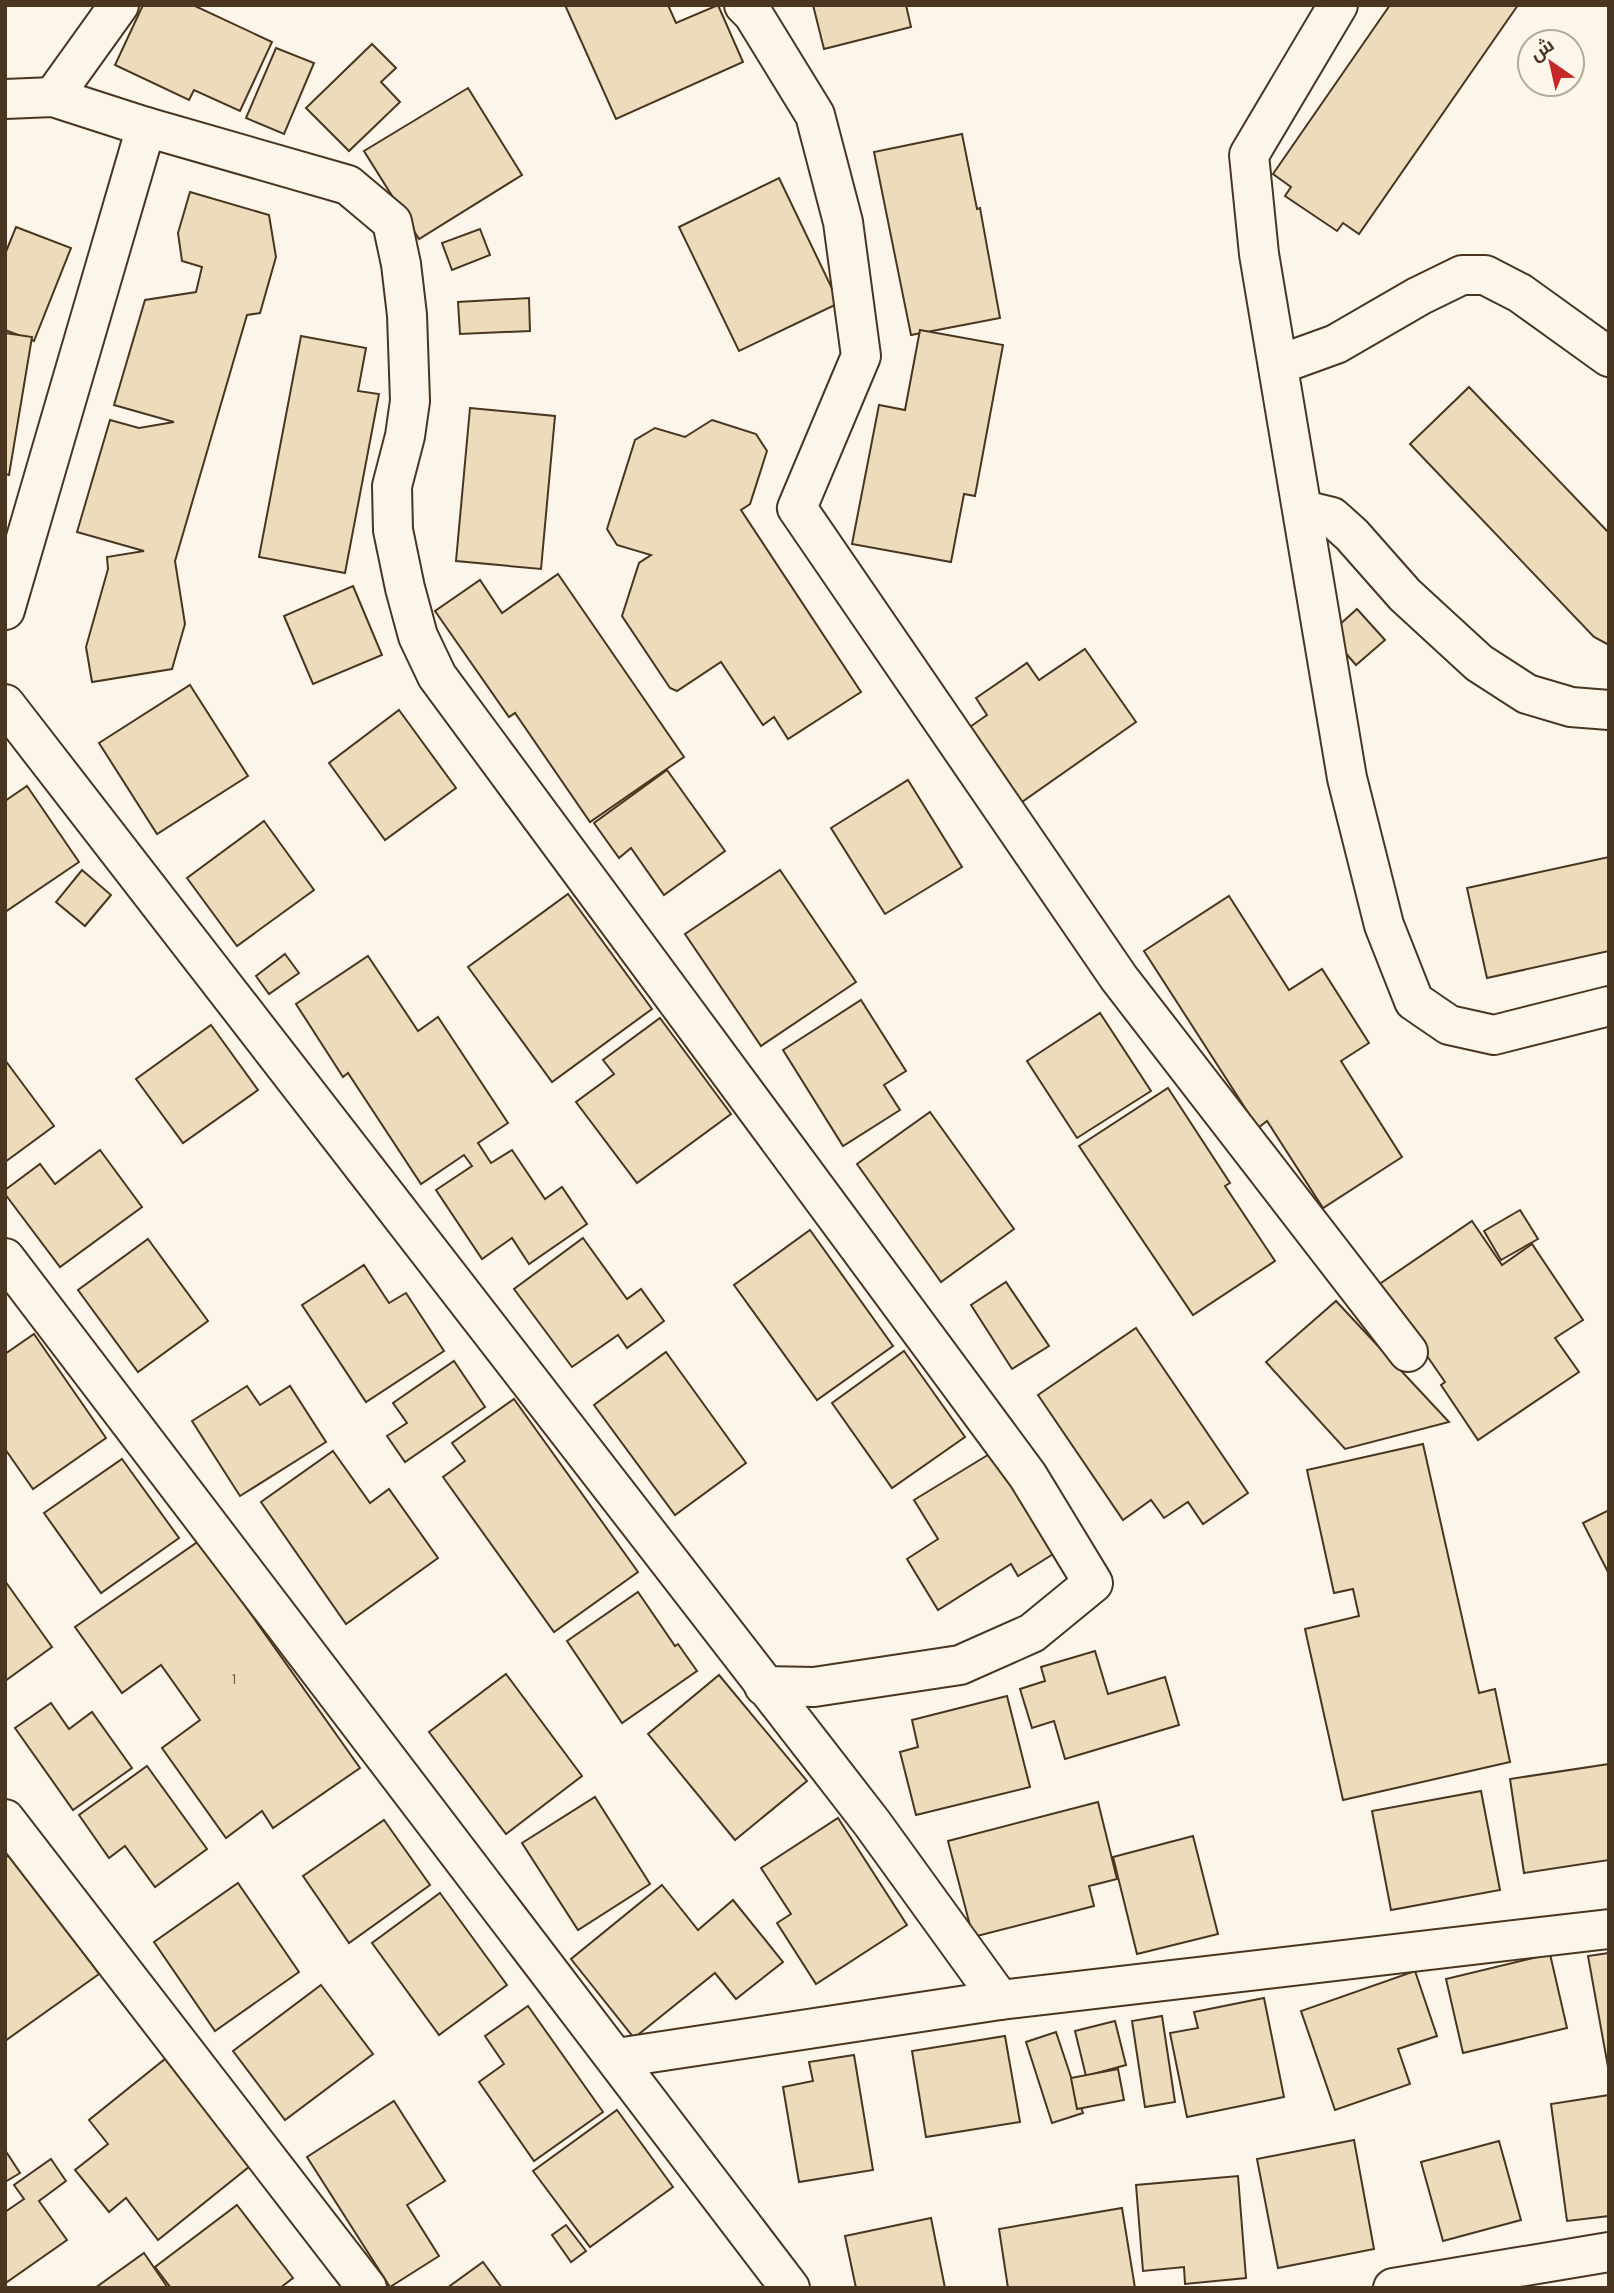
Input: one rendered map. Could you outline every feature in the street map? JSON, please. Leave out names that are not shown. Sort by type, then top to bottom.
[{"type":"street","points":[[53,97],[119,5]]},
{"type":"street","points":[[744,5],[753,15],[815,116],[843,222],[862,356],[797,508],[1119,978],[1408,1352]]},
{"type":"street","points":[[1338,5],[1250,155],[1259,254],[1347,779],[1384,925],[1414,1001],[1449,1025],[1494,1035],[1609,1006]]},
{"type":"street","points":[[5,99],[53,97],[146,127],[348,185],[392,222],[407,315],[410,401],[405,436],[392,486],[393,530],[418,636],[438,676],[1028,1476],[1093,1584],[1032,1633],[960,1665],[814,1687],[764,1686]]},
{"type":"street","points":[[5,610],[146,127]]},
{"type":"street","points":[[1278,365],[1336,344],[1419,296],[1462,275],[1485,275],[1520,293],[1609,357]]},
{"type":"street","points":[[1303,510],[1332,517],[1405,595],[1479,663],[1527,694],[1571,707],[1609,710]]},
{"type":"street","points":[[5,704],[872,1823],[1000,2000]]},
{"type":"street","points":[[5,1258],[790,2288]]},
{"type":"street","points":[[5,1819],[367,2288]]},
{"type":"street","points":[[617,2058],[1000,2000],[1609,1929]]},
{"type":"street","points":[[1393,2288],[1609,2252]]},
{"type":"building","points":[[143,5],[193,5],[272,42],[240,111],[194,90],[189,100],[115,65]]},
{"type":"building","points":[[565,5],[668,5],[676,23],[718,5],[743,62],[616,119]]},
{"type":"building","points":[[813,5],[906,5],[911,27],[824,49]]},
{"type":"building","points":[[1390,5],[1518,5],[1359,234],[1343,223],[1337,231],[1285,196],[1291,187],[1273,174]]},
{"type":"building","points":[[372,44],[396,68],[381,82],[400,102],[349,151],[306,108]]},
{"type":"building","points":[[276,48],[314,63],[284,134],[246,118]]},
{"type":"building","points":[[468,88],[522,175],[419,239],[364,151]]},
{"type":"building","points":[[962,134],[977,209],[980,208],[1000,318],[911,335],[874,152]]},
{"type":"building","points":[[779,178],[839,303],[739,351],[679,227]]},
{"type":"building","points":[[190,192],[269,215],[276,257],[260,313],[247,315],[175,561],[185,624],[172,669],[92,682],[86,647],[108,569],[107,557],[144,551],[77,532],[110,420],[139,428],[174,422],[114,405],[145,300],[196,292],[202,267],[182,261],[178,233]]},
{"type":"building","points":[[16,227],[71,248],[34,341],[5,330],[5,254]]},
{"type":"building","points":[[480,229],[490,255],[452,270],[442,243]]},
{"type":"building","points":[[529,298],[530,331],[460,334],[458,302]]},
{"type":"building","points":[[920,330],[1003,345],[975,496],[964,494],[951,562],[852,544],[879,405],[905,410]]},
{"type":"building","points":[[5,333],[32,337],[9,475],[5,474]]},
{"type":"building","points":[[301,336],[366,348],[358,391],[379,394],[345,573],[259,557]]},
{"type":"building","points":[[1469,387],[1609,533],[1609,645],[1594,637],[1410,444]]},
{"type":"building","points":[[470,408],[555,416],[541,569],[456,561]]},
{"type":"building","points":[[712,420],[756,434],[767,451],[750,504],[741,510],[861,692],[788,739],[774,717],[763,725],[721,662],[677,691],[670,688],[622,616],[639,563],[651,555],[617,545],[607,529],[635,440],[655,428],[685,437]]},
{"type":"building","points":[[558,574],[684,757],[590,822],[515,713],[509,717],[435,611],[480,580],[502,613]]},
{"type":"building","points":[[353,586],[382,655],[313,684],[284,616]]},
{"type":"building","points":[[1357,609],[1385,640],[1356,665],[1329,634]]},
{"type":"building","points":[[1085,649],[1136,722],[1019,804],[967,729],[987,715],[976,698],[1027,663],[1039,680]]},
{"type":"building","points":[[190,685],[248,776],[157,834],[99,743]]},
{"type":"building","points":[[399,710],[456,788],[385,840],[329,763]]},
{"type":"building","points":[[667,770],[725,851],[664,895],[631,848],[619,858],[594,823]]},
{"type":"building","points":[[908,780],[962,867],[885,914],[831,828]]},
{"type":"building","points":[[27,786],[79,862],[5,912],[5,801]]},
{"type":"building","points":[[264,821],[314,890],[237,946],[187,878]]},
{"type":"building","points":[[1609,857],[1609,951],[1487,978],[1467,888]]},
{"type":"building","points":[[82,870],[111,895],[85,926],[56,902]]},
{"type":"building","points":[[780,870],[856,982],[761,1046],[685,934]]},
{"type":"building","points":[[568,894],[652,1009],[552,1082],[468,967]]},
{"type":"building","points":[[1229,896],[1289,990],[1322,969],[1369,1043],[1341,1061],[1402,1157],[1323,1208],[1267,1121],[1258,1128],[1144,951]]},
{"type":"building","points":[[285,954],[299,973],[269,994],[256,976]]},
{"type":"building","points":[[368,956],[418,1031],[438,1017],[508,1123],[478,1143],[491,1163],[512,1150],[545,1199],[562,1187],[587,1224],[529,1264],[512,1238],[482,1259],[436,1190],[472,1166],[464,1155],[421,1184],[348,1073],[343,1077],[296,1004]]},
{"type":"building","points":[[861,1000],[906,1071],[884,1085],[900,1110],[843,1146],[783,1050]]},
{"type":"building","points":[[1100,1013],[1151,1091],[1077,1138],[1027,1061]]},
{"type":"building","points":[[660,1018],[731,1114],[637,1183],[576,1102],[614,1074],[603,1060]]},
{"type":"building","points":[[211,1025],[258,1090],[183,1143],[136,1079]]},
{"type":"building","points":[[5,1060],[54,1126],[5,1162]]},
{"type":"building","points":[[1168,1088],[1230,1183],[1225,1186],[1275,1261],[1193,1315],[1079,1146]]},
{"type":"building","points":[[930,1112],[1014,1229],[941,1282],[857,1164]]},
{"type":"building","points":[[100,1150],[142,1207],[60,1267],[5,1194],[5,1190],[40,1164],[55,1184]]},
{"type":"building","points":[[1520,1210],[1538,1239],[1501,1260],[1484,1231]]},
{"type":"building","points":[[1472,1221],[1502,1265],[1532,1244],[1583,1320],[1555,1338],[1579,1372],[1478,1440],[1441,1385],[1445,1382],[1378,1285]]},
{"type":"building","points":[[810,1230],[893,1346],[817,1400],[734,1285]]},
{"type":"building","points":[[583,1238],[627,1299],[641,1289],[664,1321],[627,1348],[618,1335],[572,1367],[514,1289]]},
{"type":"building","points":[[148,1239],[208,1321],[138,1372],[78,1290]]},
{"type":"building","points":[[364,1265],[389,1303],[406,1293],[444,1351],[366,1402],[302,1305]]},
{"type":"building","points":[[1006,1282],[1049,1346],[1012,1369],[971,1305]]},
{"type":"building","points":[[1336,1301],[1449,1422],[1345,1449],[1266,1362]]},
{"type":"building","points":[[1136,1328],[1248,1493],[1203,1524],[1188,1502],[1164,1518],[1151,1500],[1123,1520],[1038,1395]]},
{"type":"building","points":[[34,1334],[106,1438],[33,1489],[5,1449],[5,1354]]},
{"type":"building","points":[[904,1351],[965,1437],[892,1488],[832,1403]]},
{"type":"building","points":[[666,1352],[746,1463],[675,1515],[594,1405]]},
{"type":"building","points":[[454,1361],[485,1407],[405,1462],[387,1436],[407,1423],[393,1403]]},
{"type":"building","points":[[247,1386],[260,1405],[290,1386],[326,1442],[240,1496],[192,1421]]},
{"type":"building","points":[[514,1399],[638,1572],[554,1632],[443,1477],[465,1461],[452,1443]]},
{"type":"building","points":[[1423,1444],[1479,1693],[1495,1689],[1510,1762],[1343,1800],[1305,1629],[1359,1616],[1353,1589],[1334,1593],[1307,1470]]},
{"type":"building","points":[[996,1450],[1058,1551],[1018,1576],[1011,1564],[938,1610],[907,1559],[938,1539],[914,1500]]},
{"type":"building","points":[[333,1451],[370,1503],[389,1489],[438,1558],[346,1624],[261,1502]]},
{"type":"building","points":[[122,1459],[179,1538],[101,1593],[44,1513]]},
{"type":"building","points":[[1609,1510],[1609,1574],[1583,1523]]},
{"type":"building","points":[[199,1541],[360,1768],[273,1828],[262,1811],[226,1838],[162,1748],[200,1720],[161,1665],[122,1693],[75,1627]]},
{"type":"building","points":[[5,1581],[52,1647],[5,1681]]},
{"type":"building","points":[[638,1592],[675,1646],[678,1644],[697,1671],[622,1723],[567,1641]]},
{"type":"building","points":[[1095,1651],[1108,1694],[1165,1677],[1179,1725],[1065,1759],[1054,1721],[1032,1728],[1020,1689],[1045,1681],[1041,1667]]},
{"type":"building","points":[[506,1674],[582,1776],[506,1834],[429,1732]]},
{"type":"building","points":[[719,1675],[807,1781],[735,1840],[648,1734]]},
{"type":"building","points":[[1007,1696],[1030,1787],[916,1815],[900,1752],[918,1747],[912,1720]]},
{"type":"building","points":[[51,1703],[69,1729],[92,1712],[132,1768],[73,1810],[15,1728]]},
{"type":"building","points":[[1609,1764],[1609,1860],[1524,1873],[1510,1779]]},
{"type":"building","points":[[147,1766],[207,1849],[155,1887],[125,1846],[109,1858],[79,1815]]},
{"type":"building","points":[[1481,1791],[1500,1890],[1391,1910],[1372,1811]]},
{"type":"building","points":[[595,1797],[650,1884],[578,1930],[522,1843]]},
{"type":"building","points":[[1098,1802],[1117,1879],[1089,1886],[1094,1906],[973,1937],[948,1841]]},
{"type":"building","points":[[838,1818],[907,1925],[816,1984],[777,1923],[791,1914],[761,1868]]},
{"type":"building","points":[[384,1820],[430,1885],[349,1943],[303,1876]]},
{"type":"building","points":[[1193,1836],[1218,1934],[1137,1954],[1113,1857]]},
{"type":"building","points":[[13,1852],[99,1974],[5,2041],[5,1858]]},
{"type":"building","points":[[238,1883],[299,1972],[215,2031],[154,1942]]},
{"type":"building","points":[[662,1885],[698,1930],[733,1900],[783,1962],[736,1999],[715,1973],[634,2038],[571,1959]]},
{"type":"building","points":[[440,1893],[507,1985],[439,2035],[372,1943]]},
{"type":"building","points":[[1609,1953],[1609,2067],[1608,2067],[1588,1956]]},
{"type":"building","points":[[1550,1954],[1567,2028],[1463,2053],[1446,1979]]},
{"type":"building","points":[[1415,1971],[1437,2036],[1398,2049],[1410,2084],[1335,2110],[1301,2011]]},
{"type":"building","points":[[321,1985],[373,2054],[285,2120],[233,2051]]},
{"type":"building","points":[[1264,1998],[1284,2097],[1187,2117],[1170,2033],[1198,2028],[1194,2012]]},
{"type":"building","points":[[528,2006],[603,2112],[534,2161],[479,2082],[504,2064],[485,2036]]},
{"type":"building","points":[[1162,2016],[1175,2102],[1145,2107],[1132,2021]]},
{"type":"building","points":[[1115,2021],[1126,2065],[1086,2076],[1075,2031]]},
{"type":"building","points":[[1056,2032],[1083,2113],[1052,2123],[1026,2042]]},
{"type":"building","points":[[1005,2036],[1020,2122],[926,2137],[912,2051]]},
{"type":"building","points":[[854,2055],[873,2170],[799,2182],[783,2087],[813,2081],[809,2062]]},
{"type":"building","points":[[165,2059],[250,2166],[158,2240],[126,2198],[109,2212],[75,2170],[108,2144],[89,2120]]},
{"type":"building","points":[[1118,2069],[1124,2100],[1077,2109],[1071,2078]]},
{"type":"building","points":[[1609,2095],[1609,2216],[1567,2221],[1551,2104]]},
{"type":"building","points":[[394,2101],[445,2181],[407,2205],[439,2256],[390,2287],[307,2157]]},
{"type":"building","points":[[617,2110],[673,2187],[590,2247],[533,2171]]},
{"type":"building","points":[[1354,2140],[1374,2249],[1278,2268],[1257,2159]]},
{"type":"building","points":[[1499,2141],[1521,2220],[1443,2241],[1421,2162]]},
{"type":"building","points":[[5,2150],[20,2173],[5,2182]]},
{"type":"building","points":[[51,2159],[66,2181],[39,2201],[67,2240],[7,2282],[5,2212],[24,2199],[14,2185]]},
{"type":"building","points":[[1238,2176],[1246,2278],[1185,2284],[1184,2267],[1143,2271],[1136,2185]]},
{"type":"building","points":[[237,2205],[293,2278],[280,2288],[171,2288],[155,2267]]},
{"type":"building","points":[[1122,2208],[1135,2288],[1008,2288],[999,2229]]},
{"type":"building","points":[[931,2218],[945,2288],[856,2288],[845,2236]]},
{"type":"building","points":[[566,2225],[586,2251],[571,2262],[552,2235]]},
{"type":"building","points":[[144,2253],[168,2288],[95,2288]]},
{"type":"building","points":[[483,2262],[502,2288],[447,2288]]}]
